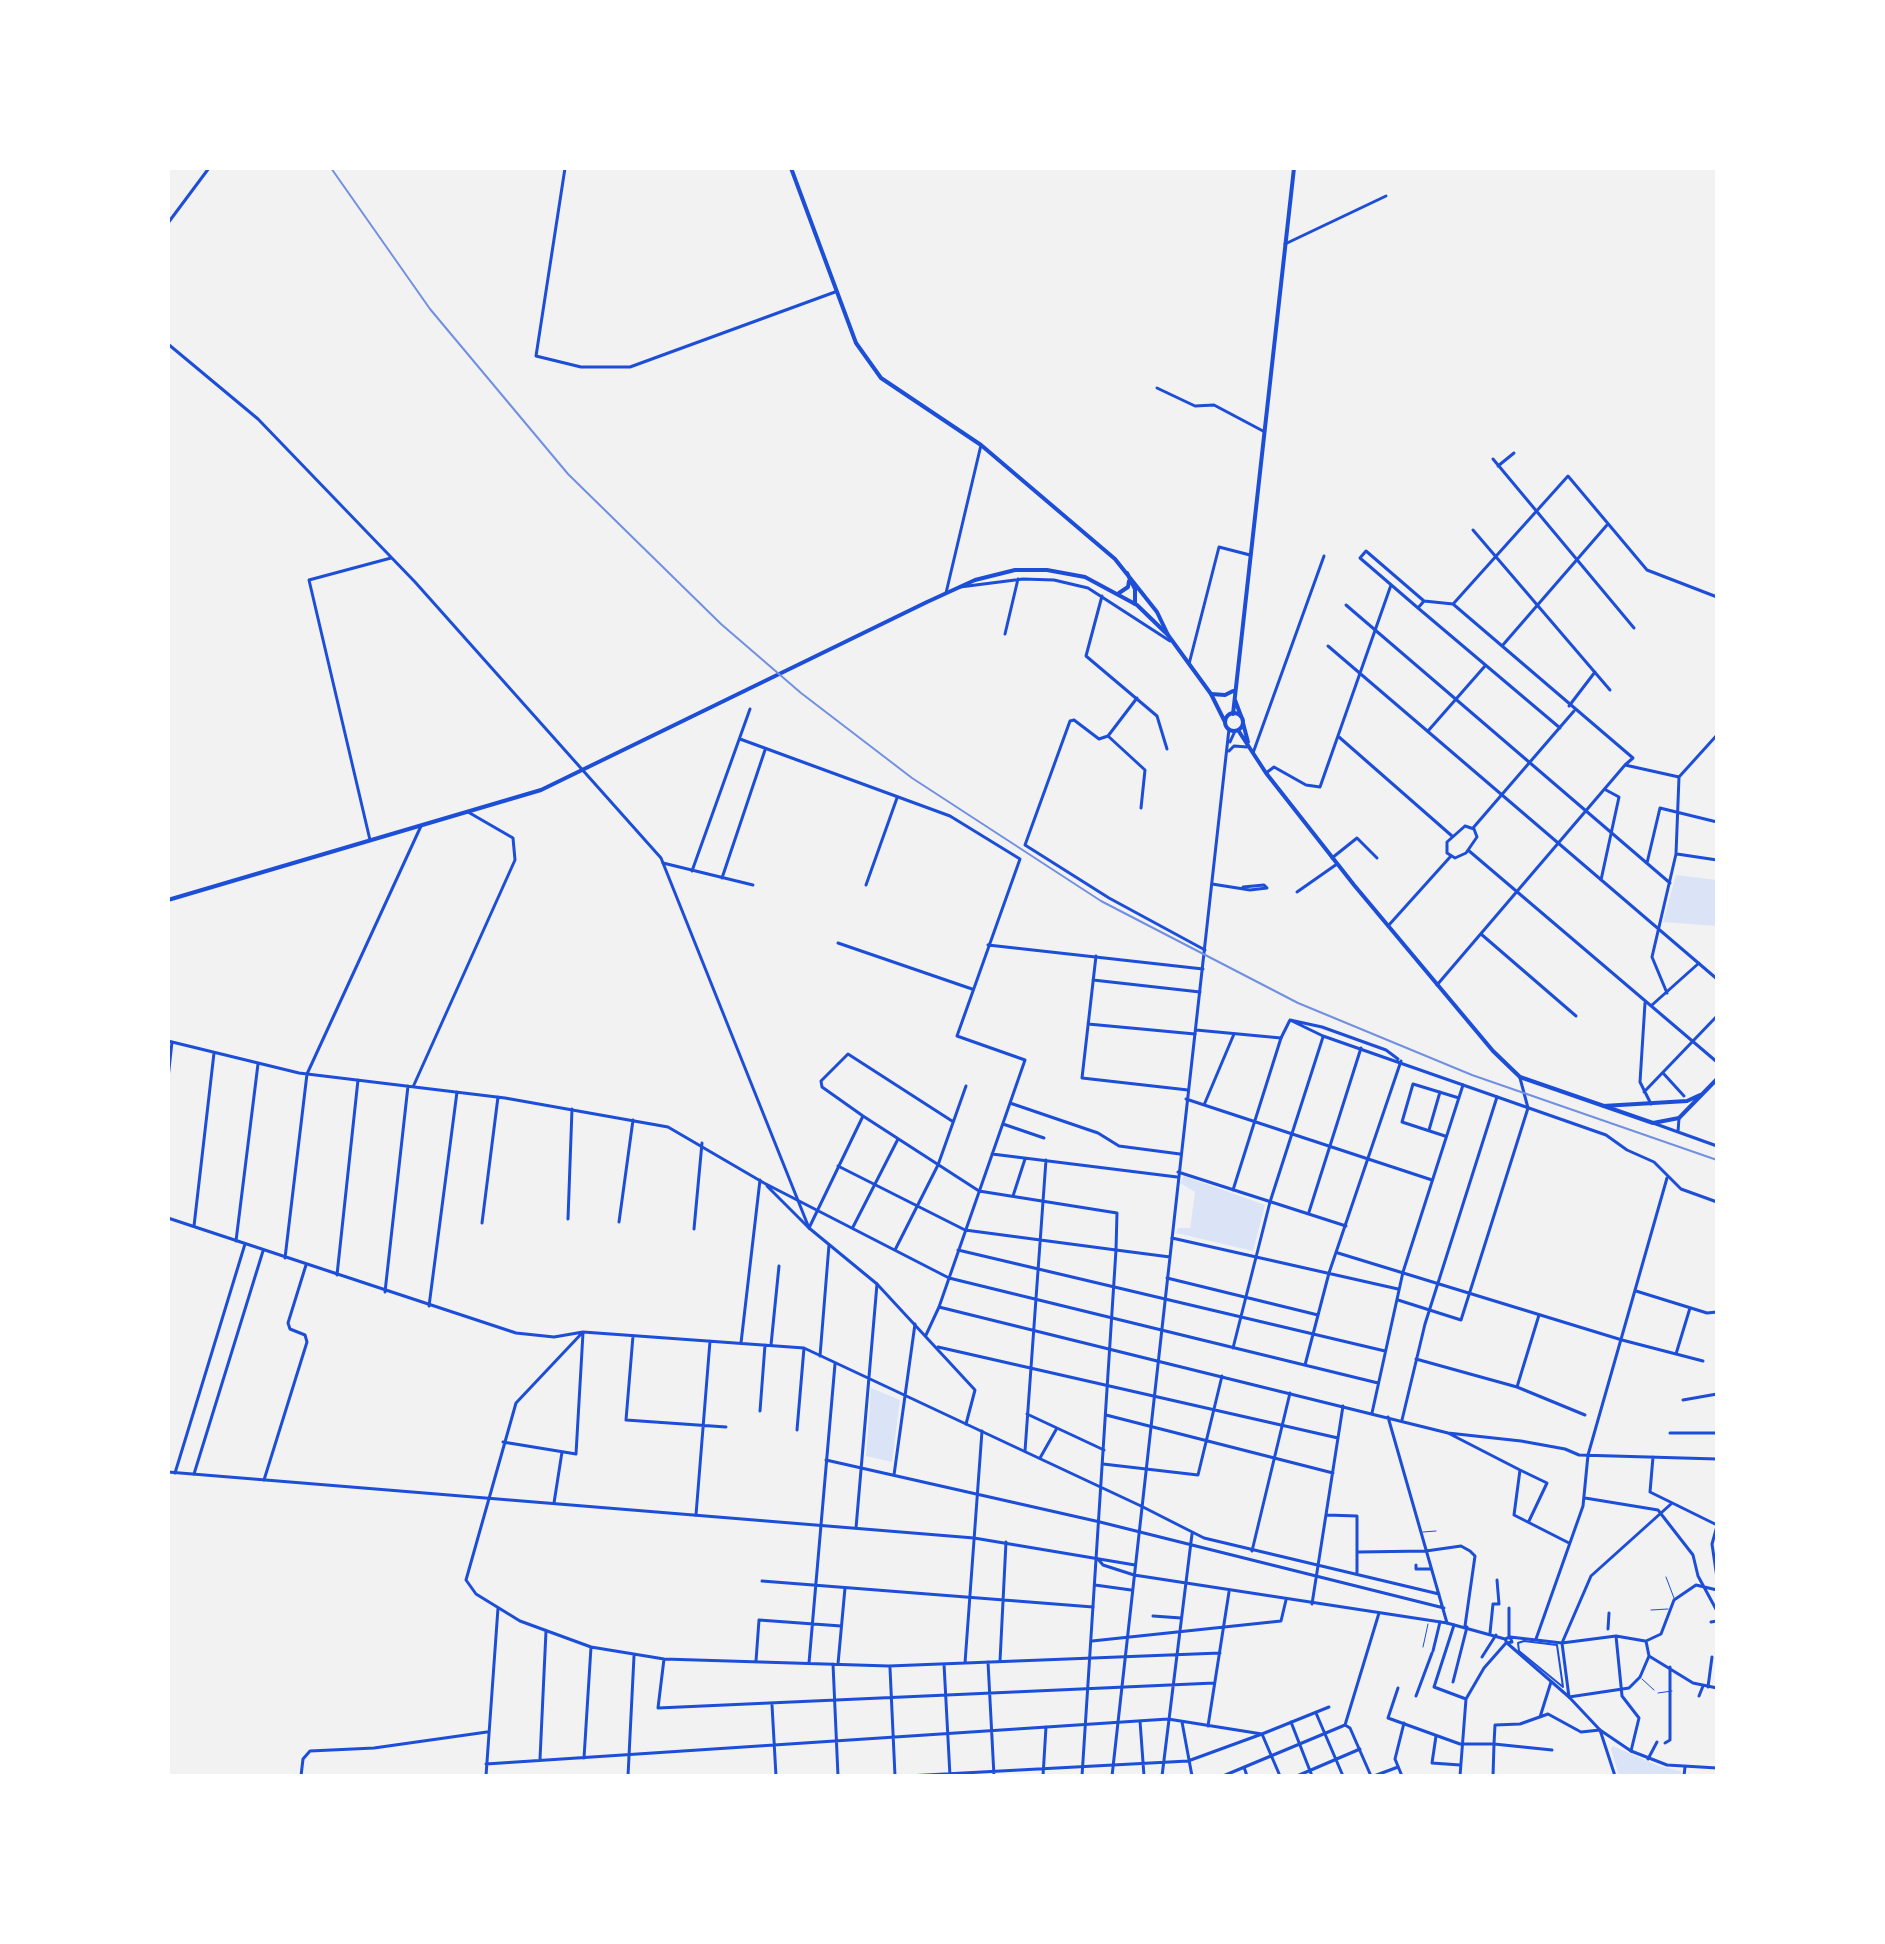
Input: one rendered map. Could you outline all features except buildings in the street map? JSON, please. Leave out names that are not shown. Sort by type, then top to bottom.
[{"type":"main road","points":[[791,168],[856,343],[881,378],[981,445],[1127,571],[1166,625],[1168,635]]},
{"type":"main road","points":[[1225,722],[1231,714],[1235,690],[1294,168]]},
{"type":"main road","points":[[168,900],[468,812],[584,772],[960,587],[1005,573],[1038,570],[1085,577],[1119,593],[1136,604],[1168,635],[1215,700],[1225,722],[1252,751],[1332,858],[1437,985],[1520,1077],[1653,1123],[1681,1116],[1717,1079]]},
{"type":"main road","points":[[1127,571],[1135,589],[1136,604]]},
{"type":"main road","points":[[1119,593],[1128,587],[1129,578]]},
{"type":"main road","points":[[1136,604],[1143,591]]},
{"type":"main road","points":[[1211,694],[1225,695],[1235,690]]},
{"type":"main road","points":[[1235,690],[1252,751]]},
{"type":"main road","points":[[1215,700],[1231,714],[1241,716]]},
{"type":"main road","points":[[1234,730],[1243,723]]},
{"type":"main road","points":[[1597,1106],[1675,1102],[1703,1094]]},
{"type":"main road","points":[[1675,1102],[1684,1106],[1681,1116]]},
{"type":"main road","points":[[1634,1106],[1631,1110],[1634,1117]]},
{"type":"street","points":[[168,223],[209,168]]},
{"type":"street","points":[[565,168],[536,356],[581,367],[630,367],[835,292]]},
{"type":"street","points":[[1285,244],[1386,196]]},
{"type":"street","points":[[168,344],[258,419],[391,558],[663,863],[809,1228]]},
{"type":"street","points":[[1157,388],[1195,406],[1214,405],[1263,431]]},
{"type":"street","points":[[946,594],[981,445]]},
{"type":"street","points":[[1498,466],[1514,453]]},
{"type":"street","points":[[1493,459],[1634,628]]},
{"type":"street","points":[[1453,604],[1568,476],[1647,570],[1717,597]]},
{"type":"street","points":[[1501,647],[1607,525]]},
{"type":"street","points":[[1473,530],[1610,690]]},
{"type":"street","points":[[1189,664],[1219,547],[1250,555]]},
{"type":"street","points":[[1437,985],[1633,758],[1574,711],[1453,604],[1424,601],[1366,551],[1360,558],[1560,728]]},
{"type":"street","points":[[1227,754],[1234,746],[1252,751],[1324,556]]},
{"type":"street","points":[[370,841],[309,580],[391,558]]},
{"type":"street","points":[[960,587],[1018,579],[1054,580],[1088,588],[1174,642]]},
{"type":"street","points":[[1005,634],[1018,579]]},
{"type":"street","points":[[1266,773],[1274,767],[1317,789],[1339,737],[1391,585]]},
{"type":"street","points":[[1102,596],[1086,656],[1157,716],[1167,749]]},
{"type":"street","points":[[1418,608],[1424,601]]},
{"type":"street","points":[[1346,605],[1670,883]]},
{"type":"street","points":[[1328,646],[1717,979]]},
{"type":"street","points":[[1428,731],[1485,666]]},
{"type":"street","points":[[1569,706],[1595,672]]},
{"type":"street","points":[[1137,698],[1108,736],[1094,738],[1074,720],[1070,721],[1025,845],[1109,898],[1205,950]]},
{"type":"street","points":[[692,871],[750,709]]},
{"type":"street","points":[[1473,828],[1574,711]]},
{"type":"street","points":[[1112,1776],[1186,1099],[1228,745],[1234,730]]},
{"type":"street","points":[[1667,993],[1651,963],[1676,854],[1679,777],[1717,735]]},
{"type":"street","points":[[1108,736],[1145,770],[1141,808]]},
{"type":"street","points":[[1339,737],[1452,836]]},
{"type":"street","points":[[740,739],[950,816],[1020,859],[957,1036],[1025,1060],[939,1307],[926,1335]]},
{"type":"street","points":[[722,878],[765,750]]},
{"type":"street","points":[[1625,765],[1679,777]]},
{"type":"street","points":[[1601,880],[1619,797],[1605,789]]},
{"type":"street","points":[[866,885],[897,798]]},
{"type":"street","points":[[1647,863],[1660,808],[1717,822]]},
{"type":"street","points":[[385,1292],[410,1087],[515,860],[513,838],[468,812]]},
{"type":"street","points":[[285,1258],[307,1074],[421,826]]},
{"type":"street","points":[[1451,856],[1446,848],[1452,836],[1461,827],[1473,828]]},
{"type":"street","points":[[1451,856],[1460,857],[1468,850],[1477,837],[1473,828]]},
{"type":"street","points":[[1332,858],[1357,838],[1377,858]]},
{"type":"street","points":[[1468,850],[1717,1062]]},
{"type":"street","points":[[1676,854],[1717,860]]},
{"type":"street","points":[[1388,926],[1451,856]]},
{"type":"street","points":[[663,863],[753,885]]},
{"type":"street","points":[[1297,892],[1337,864]]},
{"type":"street","points":[[1212,884],[1267,888],[1250,890],[1243,887]]},
{"type":"street","points":[[1481,934],[1576,1016]]},
{"type":"street","points":[[838,943],[972,989]]},
{"type":"street","points":[[988,945],[1203,969]]},
{"type":"street","points":[[1096,956],[1082,1078],[1188,1090]]},
{"type":"street","points":[[1652,1005],[1699,963]]},
{"type":"street","points":[[1093,980],[1201,992]]},
{"type":"street","points":[[1646,1001],[1640,1082],[1651,1104]]},
{"type":"street","points":[[1644,1092],[1717,1016]]},
{"type":"street","points":[[1290,1020],[1323,1036],[1401,1061],[1614,1139],[1627,1150],[1654,1162],[1681,1189],[1717,1202]]},
{"type":"street","points":[[1233,1190],[1281,1038],[1290,1020]]},
{"type":"street","points":[[1290,1020],[1322,1027],[1386,1050],[1401,1061]]},
{"type":"street","points":[[1088,1024],[1281,1038]]},
{"type":"street","points":[[1204,1105],[1234,1034]]},
{"type":"street","points":[[1233,1348],[1270,1202],[1323,1036]]},
{"type":"street","points":[[168,1078],[170,1042],[307,1074],[498,1097],[668,1127],[702,1143],[762,1182],[949,1278],[1378,1383]]},
{"type":"street","points":[[1308,1214],[1361,1048]]},
{"type":"street","points":[[194,1226],[214,1053]]},
{"type":"street","points":[[952,1121],[848,1054],[821,1081],[822,1087],[863,1116],[979,1191],[1117,1213],[1082,1776]]},
{"type":"street","points":[[1305,1365],[1329,1273],[1401,1061]]},
{"type":"street","points":[[236,1241],[258,1064]]},
{"type":"street","points":[[1663,1073],[1684,1096]]},
{"type":"street","points":[[1398,1300],[1461,1320],[1528,1108],[1520,1077]]},
{"type":"street","points":[[337,1276],[358,1080]]},
{"type":"street","points":[[1447,1136],[1402,1122],[1413,1084],[1459,1098]]},
{"type":"street","points":[[1372,1413],[1403,1272],[1463,1084]]},
{"type":"street","points":[[895,1250],[938,1165],[966,1086]]},
{"type":"street","points":[[429,1306],[457,1092]]},
{"type":"street","points":[[1429,1130],[1440,1092]]},
{"type":"street","points":[[1402,1420],[1429,1310],[1498,1096]]},
{"type":"street","points":[[482,1223],[498,1097]]},
{"type":"street","points":[[1186,1099],[1432,1180]]},
{"type":"street","points":[[1010,1103],[1098,1133],[1119,1146],[1180,1154]]},
{"type":"street","points":[[568,1219],[572,1109]]},
{"type":"street","points":[[809,1228],[863,1116]]},
{"type":"street","points":[[1678,1132],[1681,1116]]},
{"type":"street","points":[[619,1222],[633,1120]]},
{"type":"street","points":[[1653,1123],[1717,1146]]},
{"type":"street","points":[[1003,1124],[1044,1138]]},
{"type":"street","points":[[853,1227],[898,1139]]},
{"type":"street","points":[[694,1229],[702,1143]]},
{"type":"street","points":[[992,1154],[1178,1174],[1346,1226]]},
{"type":"street","points":[[1013,1196],[1025,1159]]},
{"type":"street","points":[[1025,1451],[1046,1160]]},
{"type":"street","points":[[838,1166],[916,1208],[965,1230],[1170,1257]]},
{"type":"street","points":[[1536,1639],[1585,1498],[1588,1455],[1667,1178]]},
{"type":"street","points":[[762,1182],[809,1228],[877,1284],[975,1390],[966,1424]]},
{"type":"street","points":[[741,1343],[762,1182]]},
{"type":"street","points":[[168,1218],[516,1333],[554,1337],[583,1332],[804,1348],[1102,1487],[1193,1533],[1252,1551],[1357,1572],[1439,1594]]},
{"type":"street","points":[[1172,1238],[1400,1289]]},
{"type":"street","points":[[175,1473],[245,1244]]},
{"type":"street","points":[[820,1356],[829,1245]]},
{"type":"street","points":[[958,1250],[1385,1351]]},
{"type":"street","points":[[194,1474],[263,1251]]},
{"type":"street","points":[[1338,1253],[1622,1340],[1703,1361]]},
{"type":"street","points":[[264,1480],[307,1342],[305,1335],[290,1329],[288,1323],[306,1265]]},
{"type":"street","points":[[771,1345],[779,1266]]},
{"type":"street","points":[[1167,1278],[1318,1315]]},
{"type":"street","points":[[856,1529],[877,1284]]},
{"type":"street","points":[[1635,1291],[1690,1308],[1717,1312]]},
{"type":"street","points":[[939,1307],[1448,1433],[1521,1441],[1588,1455],[1717,1459]]},
{"type":"street","points":[[1676,1354],[1690,1308]]},
{"type":"street","points":[[1517,1387],[1539,1315]]},
{"type":"street","points":[[894,1475],[915,1323]]},
{"type":"street","points":[[583,1332],[516,1403],[503,1442],[466,1580],[476,1594],[498,1608],[546,1631],[591,1647],[664,1659],[889,1666],[1220,1653]]},
{"type":"street","points":[[503,1442],[576,1454],[583,1332]]},
{"type":"street","points":[[633,1335],[626,1420],[726,1427]]},
{"type":"street","points":[[696,1515],[710,1341]]},
{"type":"street","points":[[760,1411],[765,1345]]},
{"type":"street","points":[[938,1347],[1338,1438]]},
{"type":"street","points":[[797,1430],[804,1348]]},
{"type":"street","points":[[1416,1359],[1517,1387],[1585,1415]]},
{"type":"street","points":[[809,1663],[835,1364]]},
{"type":"street","points":[[1103,1464],[1198,1475],[1222,1376]]},
{"type":"street","points":[[1252,1551],[1290,1393]]},
{"type":"street","points":[[1683,1400],[1717,1394]]},
{"type":"street","points":[[1312,1604],[1343,1406]]},
{"type":"street","points":[[1027,1414],[1104,1450]]},
{"type":"street","points":[[1106,1415],[1333,1473]]},
{"type":"street","points":[[1388,1417],[1447,1623]]},
{"type":"street","points":[[1040,1458],[1057,1428]]},
{"type":"street","points":[[965,1663],[982,1431]]},
{"type":"street","points":[[1448,1433],[1547,1483],[1528,1522]]},
{"type":"street","points":[[1670,1433],[1717,1433]]},
{"type":"street","points":[[554,1504],[562,1452]]},
{"type":"street","points":[[1653,1457],[1650,1492],[1717,1526],[1713,1538],[1717,1578]]},
{"type":"street","points":[[826,1460],[1100,1522],[1190,1547],[1444,1608]]},
{"type":"street","points":[[1520,1470],[1514,1515],[1569,1543]]},
{"type":"street","points":[[168,1472],[974,1538],[1135,1565]]},
{"type":"street","points":[[1585,1498],[1658,1510],[1693,1555],[1717,1611]]},
{"type":"street","points":[[1671,1504],[1591,1576],[1559,1644],[1561,1688],[1517,1647],[1524,1641],[1559,1644],[1616,1636],[1646,1641],[1661,1634],[1674,1600],[1696,1585],[1717,1590]]},
{"type":"street","points":[[1327,1515],[1357,1516],[1357,1572]]},
{"type":"street","points":[[1162,1776],[1193,1533]]},
{"type":"street","points":[[1000,1661],[1006,1542]]},
{"type":"street","points":[[1358,1552],[1426,1551],[1461,1546],[1475,1556],[1466,1627],[1453,1682]]},
{"type":"street","points":[[1097,1558],[1103,1565],[1134,1575],[1229,1592],[1455,1624],[1496,1635],[1508,1640],[1600,1730],[1631,1751],[1648,1759],[1685,1767],[1717,1768]]},
{"type":"street","points":[[1416,1565],[1416,1569],[1431,1569]]},
{"type":"street","points":[[1490,1633],[1493,1604],[1499,1604],[1497,1580]]},
{"type":"street","points":[[762,1581],[1093,1607]]},
{"type":"street","points":[[1095,1585],[1133,1591]]},
{"type":"street","points":[[838,1776],[834,1702],[845,1588]]},
{"type":"street","points":[[1208,1726],[1229,1592]]},
{"type":"street","points":[[1092,1641],[1281,1621],[1286,1600]]},
{"type":"street","points":[[486,1776],[498,1608]]},
{"type":"street","points":[[1460,1776],[1460,1744],[1466,1699],[1484,1668],[1508,1640],[1509,1608]]},
{"type":"street","points":[[1223,1776],[1345,1725],[1379,1613]]},
{"type":"street","points":[[1608,1629],[1609,1613]]},
{"type":"street","points":[[1153,1616],[1181,1618]]},
{"type":"street","points":[[756,1661],[759,1620],[841,1626]]},
{"type":"street","points":[[1711,1622],[1717,1621]]},
{"type":"street","points":[[1416,1696],[1440,1622]]},
{"type":"street","points":[[1455,1624],[1434,1687],[1466,1699]]},
{"type":"street","points":[[540,1761],[546,1631]]},
{"type":"street","points":[[1482,1657],[1496,1635]]},
{"type":"street","points":[[1616,1636],[1622,1696],[1639,1718],[1631,1751]]},
{"type":"street","points":[[1508,1640],[1536,1639],[1559,1644]]},
{"type":"street","points":[[1569,1697],[1623,1690],[1640,1677],[1649,1656],[1646,1641]]},
{"type":"street","points":[[1559,1644],[1569,1697]]},
{"type":"street","points":[[584,1758],[591,1647]]},
{"type":"street","points":[[628,1776],[634,1656]]},
{"type":"street","points":[[1649,1656],[1706,1687],[1717,1688]]},
{"type":"street","points":[[1699,1696],[1706,1687],[1712,1657]]},
{"type":"street","points":[[664,1659],[658,1708],[1214,1683]]},
{"type":"street","points":[[988,1662],[994,1774]]},
{"type":"street","points":[[944,1664],[950,1775]]},
{"type":"street","points":[[889,1666],[895,1776]]},
{"type":"street","points":[[1668,1741],[1672,1691],[1668,1677],[1670,1667]]},
{"type":"street","points":[[1540,1718],[1551,1682]]},
{"type":"street","points":[[1398,1688],[1388,1718],[1460,1744],[1552,1750]]},
{"type":"street","points":[[772,1705],[776,1776]]},
{"type":"street","points":[[907,1776],[994,1774],[1188,1761],[1329,1707]]},
{"type":"street","points":[[1316,1712],[1343,1776]]},
{"type":"street","points":[[1493,1776],[1495,1725],[1508,1726],[1552,1714],[1564,1725],[1581,1732],[1600,1730]]},
{"type":"street","points":[[486,1764],[1168,1719],[1262,1734]]},
{"type":"street","points":[[1140,1721],[1144,1776]]},
{"type":"street","points":[[1182,1722],[1192,1776]]},
{"type":"street","points":[[1291,1722],[1312,1776]]},
{"type":"street","points":[[1402,1776],[1395,1759],[1404,1723]]},
{"type":"street","points":[[1345,1725],[1350,1728],[1372,1776],[1398,1767]]},
{"type":"street","points":[[1043,1776],[1046,1727]]},
{"type":"street","points":[[1600,1730],[1615,1776]]},
{"type":"street","points":[[301,1776],[303,1759],[310,1751],[374,1748],[487,1732]]},
{"type":"street","points":[[1262,1734],[1280,1776]]},
{"type":"street","points":[[1436,1736],[1432,1763],[1460,1765]]},
{"type":"street","points":[[1607,1747],[1609,1741],[1616,1741]]},
{"type":"street","points":[[1648,1759],[1657,1742]]},
{"type":"street","points":[[1297,1776],[1360,1749]]},
{"type":"street","points":[[1244,1767],[1247,1776]]},
{"type":"street","points":[[1684,1776],[1685,1767]]},
{"type":"lane","points":[[1421,1533],[1436,1531]]},
{"type":"lane","points":[[1666,1577],[1674,1600]]},
{"type":"lane","points":[[1651,1610],[1670,1609]]},
{"type":"lane","points":[[1423,1647],[1429,1621]]},
{"type":"lane","points":[[1640,1677],[1654,1690]]},
{"type":"lane","points":[[1658,1693],[1672,1691]]},
{"type":"shaded area","points":[[1676,875],[1717,880],[1717,926],[1663,922]]},
{"type":"shaded area","points":[[1184,1176],[1265,1205],[1253,1251],[1176,1233],[1178,1228],[1190,1228],[1191,1222],[1195,1192],[1180,1183]]},
{"type":"shaded area","points":[[871,1388],[900,1400],[892,1462],[866,1456]]},
{"type":"shaded area","points":[[1613,1746],[1659,1766],[1681,1771],[1681,1776],[1619,1776],[1611,1749]]},
{"type":"railway","points":[[331,168],[430,309],[568,474],[721,624],[801,693],[912,778],[1101,901],[1298,1003],[1472,1075],[1717,1160]]}]
